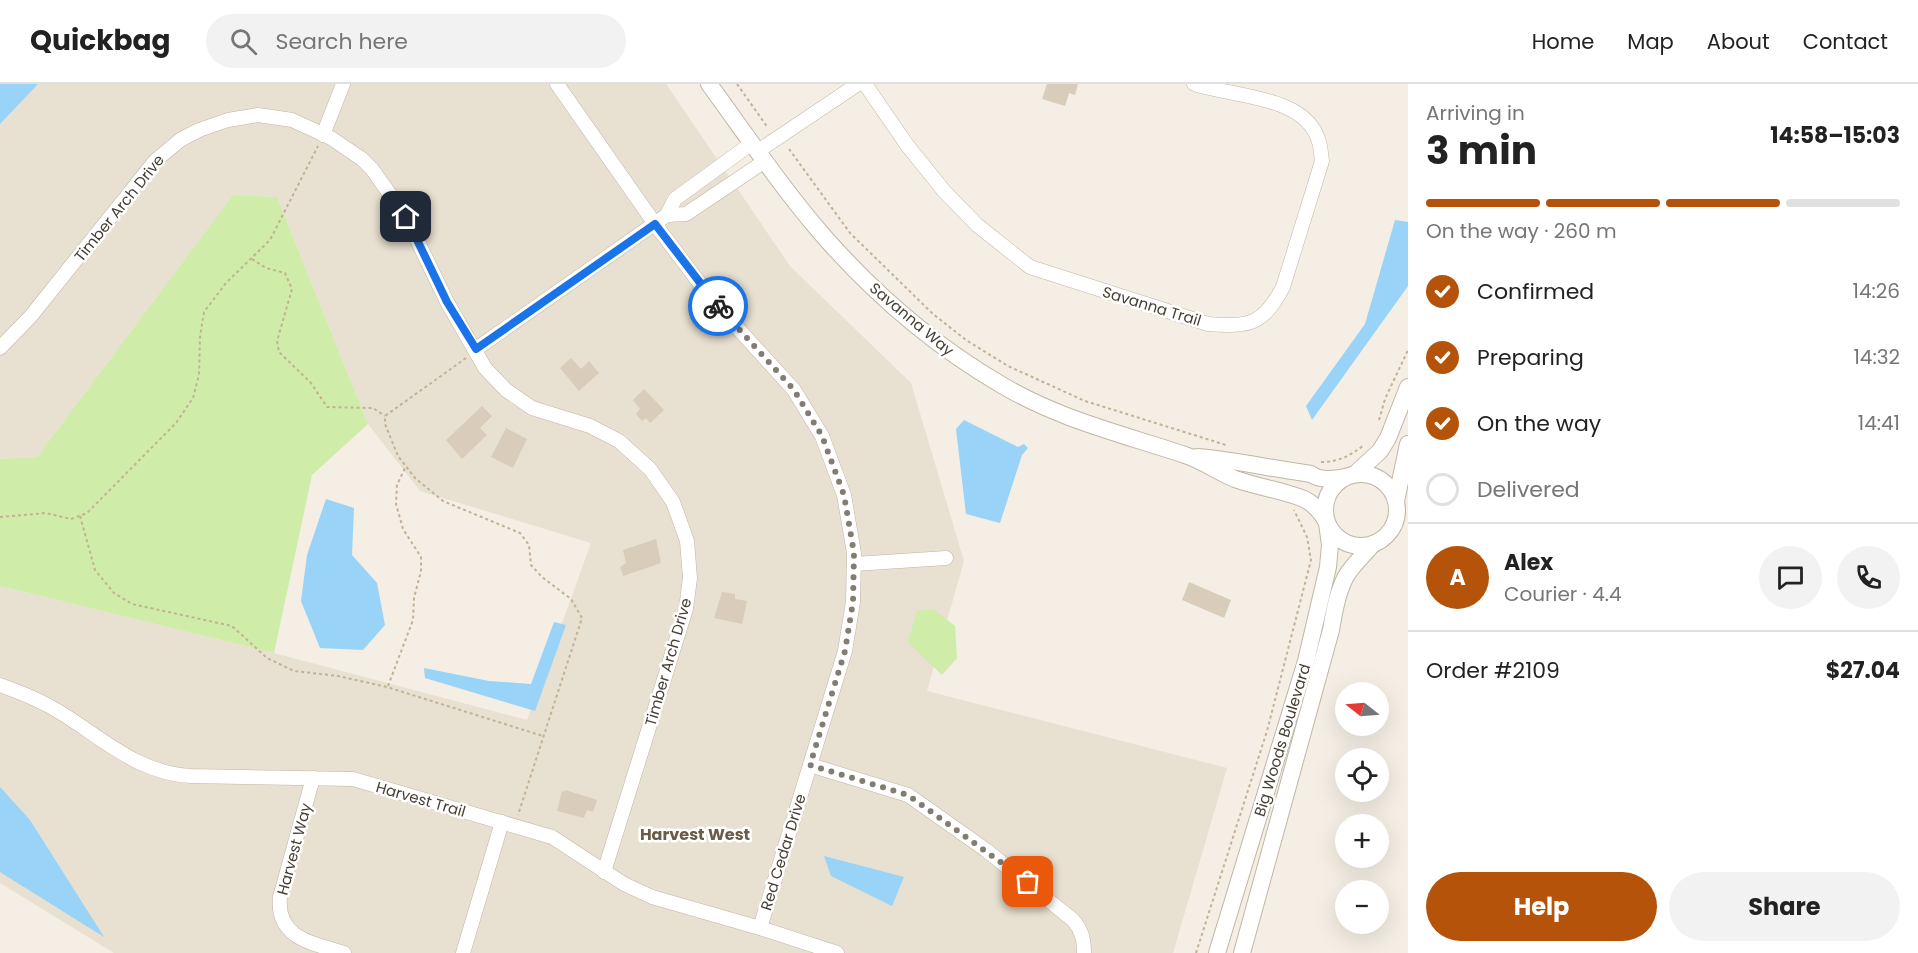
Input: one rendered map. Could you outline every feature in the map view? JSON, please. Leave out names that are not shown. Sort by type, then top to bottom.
[{"type":"street","points":[[323,135],[343,84]]},
{"type":"street","name":"Red Cedar Drive","points":[[557,84],[655,224],[713,301],[794,390],[822,436],[844,495],[854,553],[853,602],[845,651],[760,928]]},
{"type":"street","name":"Savanna Way","points":[[710,84],[758,152],[826,240],[892,306],[944,349],[1001,385],[1046,408],[1091,426],[1188,456],[1232,478],[1260,488],[1303,499],[1320,511],[1327,522]]},
{"type":"street","points":[[476,349],[667,215],[675,199],[758,152],[858,84]]},
{"type":"street","name":"Savanna Trail","points":[[865,84],[907,145],[944,191],[976,225],[1030,267],[1208,324],[1231,325],[1252,322],[1273,306],[1283,287],[1322,161],[1319,140],[1307,122],[1288,106],[1194,84]]},
{"type":"street","name":"Timber Arch Drive","points":[[0,348],[31,316],[155,161],[180,140],[228,120],[258,115],[292,120],[323,135],[362,159],[406,217],[447,302],[485,368],[506,390],[532,408],[590,426],[619,441],[650,470],[673,502],[687,541],[690,578],[686,609],[604,872]]},
{"type":"street","points":[[667,215],[686,214],[758,152]]},
{"type":"street","name":"Big Woods Boulevard","points":[[1217,953],[1306,661],[1328,567],[1330,545],[1325,512],[1328,495],[1339,481],[1351,475],[1380,451],[1388,438],[1408,387]]},
{"type":"street","name":"Big Woods Boulevard","points":[[1242,953],[1331,630],[1336,603],[1349,571],[1373,544],[1388,534],[1394,525],[1397,514],[1396,501],[1408,444]]},
{"type":"street","name":"Savanna Way","points":[[1188,456],[1234,460],[1266,468],[1311,474],[1315,477],[1335,479],[1351,475]]},
{"type":"street","points":[[1351,475],[1370,475],[1384,482],[1394,494],[1396,501]]},
{"type":"street","points":[[1327,522],[1338,538],[1346,543],[1355,546],[1373,544]]},
{"type":"street","points":[[854,564],[946,558]]},
{"type":"street","name":"Harvest Trail","points":[[0,685],[50,707],[136,762],[171,775],[353,779],[552,837],[604,872],[652,897],[837,953]]},
{"type":"street","points":[[810,765],[897,790],[925,806],[1028,882],[1073,920],[1083,936],[1084,953]]},
{"type":"street","name":"Harvest Way","points":[[313,778],[280,897],[280,913],[285,924],[299,938],[344,953]]},
{"type":"street","points":[[463,953],[508,824]]},
{"type":"path","points":[[737,84],[770,130]]},
{"type":"path","points":[[0,518],[46,513],[71,519],[87,513],[176,423],[193,398],[199,375],[200,337],[204,312],[226,283],[270,240],[323,135]]},
{"type":"path","points":[[789,149],[850,233],[933,314],[966,340],[1008,366],[1085,401],[1230,446]]},
{"type":"path","points":[[252,259],[266,268],[285,273],[292,289],[277,341],[279,352],[311,383],[327,407],[373,408],[385,416]]},
{"type":"path","points":[[385,416],[476,349]]},
{"type":"path","points":[[1378,421],[1385,399],[1408,350]]},
{"type":"path","points":[[385,416],[385,424],[398,456],[415,478],[443,501],[520,532],[529,545],[531,565],[542,577],[570,599],[582,618],[543,736],[508,824]]},
{"type":"path","points":[[1319,462],[1336,462],[1346,458],[1369,441]]},
{"type":"path","points":[[387,687],[413,620],[414,598],[421,571],[420,557],[403,529],[396,504],[397,485],[406,466]]},
{"type":"path","points":[[1196,953],[1267,731],[1311,560],[1307,537],[1293,512]]},
{"type":"path","points":[[80,516],[94,570],[114,592],[132,604],[232,626],[267,658],[294,671],[338,676],[387,687],[543,736]]},
{"type":"shaded area","points":[[0,84],[666,84],[790,266],[911,383],[964,561],[927,691],[1227,768],[1173,953],[114,953],[0,883],[0,586],[274,653],[527,720],[591,543],[420,491],[368,424],[277,197],[233,195],[37,457],[0,459]]},
{"type":"green space","points":[[233,195],[277,197],[368,424],[312,475],[274,653],[0,586],[0,459],[37,457]]},
{"type":"green space","points":[[933,609],[955,626],[957,658],[942,675],[908,642],[917,611]]},
{"type":"water","points":[[0,84],[38,84],[0,124]]},
{"type":"water","points":[[1395,220],[1408,222],[1408,286],[1312,420],[1306,406],[1365,324]]},
{"type":"water","points":[[964,420],[1018,447],[1024,444],[1028,448],[1022,455],[1000,523],[966,514],[956,429]]},
{"type":"water","points":[[326,499],[354,508],[352,555],[377,583],[385,625],[363,650],[320,648],[301,601],[307,555]]},
{"type":"water","points":[[554,622],[566,625],[535,711],[425,678],[424,668],[489,681],[531,684]]},
{"type":"water","points":[[0,787],[30,820],[104,937],[0,872]]},
{"type":"water","points":[[824,856],[904,877],[892,906],[831,876]]},
{"type":"building","points":[[1047,84],[1078,84],[1075,95],[1069,93],[1065,106],[1042,99]]},
{"type":"building","points":[[571,358],[581,369],[589,361],[599,373],[579,391],[560,368]]},
{"type":"building","points":[[644,389],[664,410],[650,423],[646,418],[642,421],[636,414],[640,409],[633,400]]},
{"type":"building","points":[[482,406],[492,416],[480,428],[487,435],[462,459],[446,440]]},
{"type":"building","points":[[506,428],[527,439],[513,468],[491,457]]},
{"type":"building","points":[[656,539],[661,563],[623,576],[620,567],[626,563],[623,550]]},
{"type":"building","points":[[1189,582],[1231,600],[1224,618],[1182,600]]},
{"type":"building","points":[[722,592],[735,594],[735,599],[747,601],[742,624],[714,618]]},
{"type":"building","points":[[562,791],[597,800],[593,812],[587,810],[584,818],[557,811]]},
{"type":"way so far","points":[[718,306],[794,390],[822,436],[844,495],[854,553],[853,602],[845,651],[810,765],[908,795],[1028,882]]},
{"type":"district","name":"Harvest West","points":[[695,834]]},
{"type":"route","points":[[406,217],[447,302],[476,349],[655,224],[718,306]]}]
